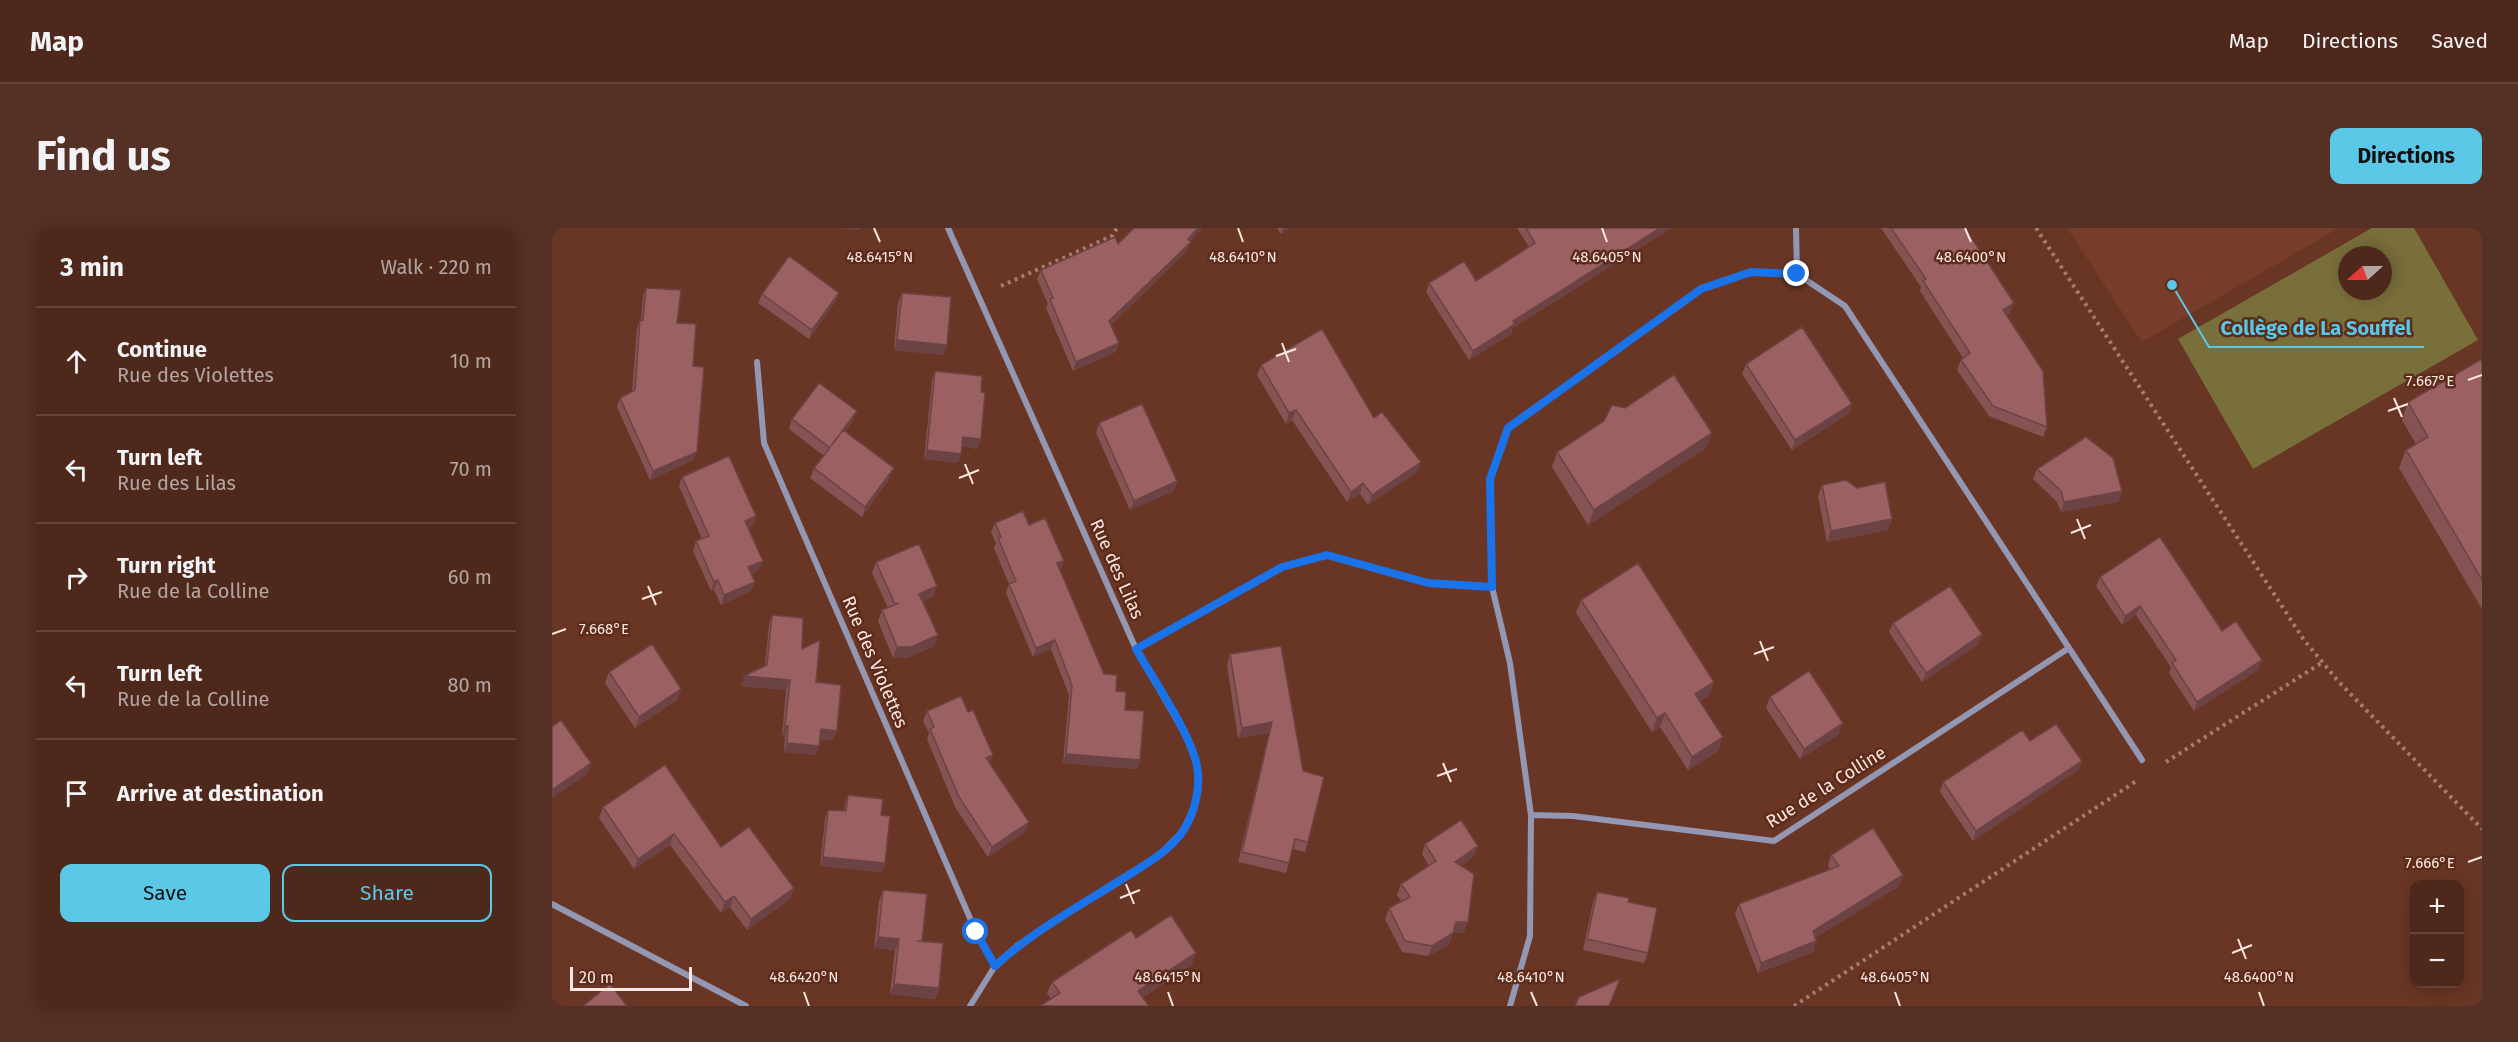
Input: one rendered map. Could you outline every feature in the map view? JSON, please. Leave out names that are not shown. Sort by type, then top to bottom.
[{"type":"street","name":"Rue des Lilas","points":[[948,228],[1136,649],[1189,741],[1197,765],[1198,787],[1193,810],[1182,831],[1159,855],[1018,945],[995,966],[970,1006]]},
{"type":"street","points":[[1796,228],[1797,274]]},
{"type":"street","points":[[1510,1006],[1530,936],[1531,815],[1510,663],[1492,587],[1490,479],[1508,428],[1701,289],[1751,272],[1797,274],[1845,306],[2142,760]]},
{"type":"street","name":"Rue des Violettes","points":[[757,362],[764,443],[976,932],[995,966]]},
{"type":"street","points":[[1136,649],[1282,567],[1327,555],[1428,583],[1492,587]]},
{"type":"street","name":"Rue de la Colline","points":[[1531,815],[1573,816],[1774,841],[2069,648]]},
{"type":"street","points":[[552,904],[746,1006]]},
{"type":"path","points":[[978,296],[1112,236],[1117,228]]},
{"type":"path","points":[[2036,228],[2304,640],[2338,681],[2482,830]]},
{"type":"path","points":[[2160,766],[2322,662]]},
{"type":"path","points":[[1794,1006],[2140,778]]},
{"type":"shaded area","points":[[2067,228],[2339,228],[2142,342]]},
{"type":"shaded area","points":[[2372,228],[2414,228],[2478,340],[2253,469],[2178,339],[2338,247],[2338,300],[2392,300],[2392,246],[2341,246]]},
{"type":"building","points":[[1134,228],[1198,228],[1188,239],[1191,242],[1109,321],[1119,343],[1076,362],[1050,299],[1053,298],[1041,270],[1115,237],[1118,244]]},
{"type":"building","points":[[1526,228],[1660,228],[1513,321],[1515,324],[1473,351],[1429,283],[1464,261],[1476,281],[1535,243]]},
{"type":"building","points":[[1891,228],[1965,228],[2014,303],[2003,310],[2043,371],[2047,427],[1993,406],[1961,360],[1970,353],[1923,281],[1926,279]]},
{"type":"building","points":[[789,256],[839,293],[812,330],[762,294]]},
{"type":"building","points":[[646,288],[681,290],[677,323],[696,324],[693,366],[704,367],[697,452],[653,471],[620,398],[635,390],[640,319],[643,320]]},
{"type":"building","points":[[902,293],[951,297],[947,345],[897,340]]},
{"type":"building","points":[[1802,327],[1852,404],[1795,440],[1746,364]]},
{"type":"building","points":[[1322,329],[1374,418],[1382,412],[1421,462],[1372,495],[1363,483],[1351,492],[1296,410],[1289,413],[1261,365]]},
{"type":"building","points":[[2482,359],[2482,580],[2406,450],[2428,437],[2408,402]]},
{"type":"building","points":[[935,371],[982,376],[981,392],[985,393],[981,439],[963,437],[961,454],[927,450]]},
{"type":"building","points":[[1674,375],[1712,433],[1594,510],[1557,452],[1604,421],[1612,405],[1625,408]]},
{"type":"building","points":[[819,383],[857,411],[831,446],[843,430],[894,468],[865,507],[814,468],[830,448],[792,419]]},
{"type":"building","points":[[1142,404],[1177,481],[1134,501],[1099,423]]},
{"type":"building","points":[[2086,437],[2113,458],[2122,491],[2064,502],[2061,491],[2037,469]]},
{"type":"building","points":[[729,456],[756,516],[745,521],[763,561],[748,567],[755,582],[724,595],[718,580],[714,582],[696,541],[709,536],[682,477]]},
{"type":"building","points":[[1846,480],[1857,488],[1885,482],[1892,519],[1831,531],[1822,485]]},
{"type":"building","points":[[1023,511],[1029,525],[1045,518],[1064,561],[1057,563],[1104,674],[1117,675],[1116,691],[1126,692],[1125,710],[1144,711],[1140,760],[1066,754],[1072,685],[1055,640],[1036,648],[1009,584],[1016,581],[998,538],[1001,537],[995,523]]},
{"type":"building","points":[[2160,537],[2222,631],[2236,621],[2262,660],[2197,702],[2172,663],[2176,660],[2140,606],[2125,616],[2100,577]]},
{"type":"building","points":[[919,544],[937,586],[919,594],[938,635],[911,647],[897,647],[882,610],[899,603],[895,604],[876,562]]},
{"type":"building","points":[[1638,563],[1714,682],[1695,694],[1723,737],[1692,757],[1665,713],[1657,718],[1581,600]]},
{"type":"building","points":[[1950,586],[1982,634],[1926,673],[1893,623]]},
{"type":"building","points":[[772,615],[803,618],[802,649],[820,640],[816,682],[841,685],[837,731],[821,729],[819,746],[787,743],[788,726],[785,726],[790,680],[744,676],[767,665]]},
{"type":"building","points":[[652,644],[681,689],[639,717],[609,672]]},
{"type":"building","points":[[1281,646],[1303,771],[1324,777],[1308,842],[1295,839],[1289,863],[1242,852],[1272,722],[1242,728],[1230,654]]},
{"type":"building","points":[[1809,671],[1843,723],[1804,749],[1770,697]]},
{"type":"building","points":[[961,696],[968,712],[973,710],[993,755],[986,758],[1029,822],[992,847],[959,797],[930,729],[934,727],[927,711]]},
{"type":"building","points":[[561,720],[591,763],[552,790],[552,727]]},
{"type":"building","points":[[2056,724],[2082,761],[1976,831],[1943,782],[2022,730],[2030,741]]},
{"type":"building","points":[[665,765],[721,847],[749,827],[794,888],[751,919],[734,896],[725,902],[674,834],[638,859],[603,807]]},
{"type":"building","points":[[848,795],[883,799],[881,815],[890,816],[885,863],[823,857],[828,810],[846,811]]},
{"type":"building","points":[[1461,820],[1478,846],[1455,862],[1474,874],[1468,922],[1456,922],[1453,933],[1432,946],[1405,941],[1389,908],[1410,897],[1401,884],[1436,861],[1425,844]]},
{"type":"building","points":[[1873,828],[1903,875],[1813,931],[1816,941],[1761,963],[1739,904],[1839,866],[1831,855]]},
{"type":"building","points":[[883,890],[927,894],[922,941],[917,941],[943,943],[939,988],[894,984],[899,939],[878,937]]},
{"type":"building","points":[[1597,892],[1629,898],[1628,902],[1657,908],[1648,953],[1587,939]]},
{"type":"building","points":[[1171,915],[1196,953],[1138,991],[1149,1006],[1040,1006],[1060,993],[1052,982],[1131,930],[1136,938]]},
{"type":"building","points":[[1620,979],[1609,1006],[1575,1006],[1579,997]]},
{"type":"building","points":[[610,984],[627,1006],[583,1006]]},
{"type":"place","name":"Collège de La Souffel","points":[[2172,285]]},
{"type":"route","points":[[976,932],[995,966],[1018,945],[1159,855],[1182,831],[1193,810],[1198,787],[1197,765],[1189,741],[1136,649],[1282,567],[1327,555],[1428,583],[1492,587],[1490,479],[1508,428],[1701,289],[1751,272],[1797,274]]}]
